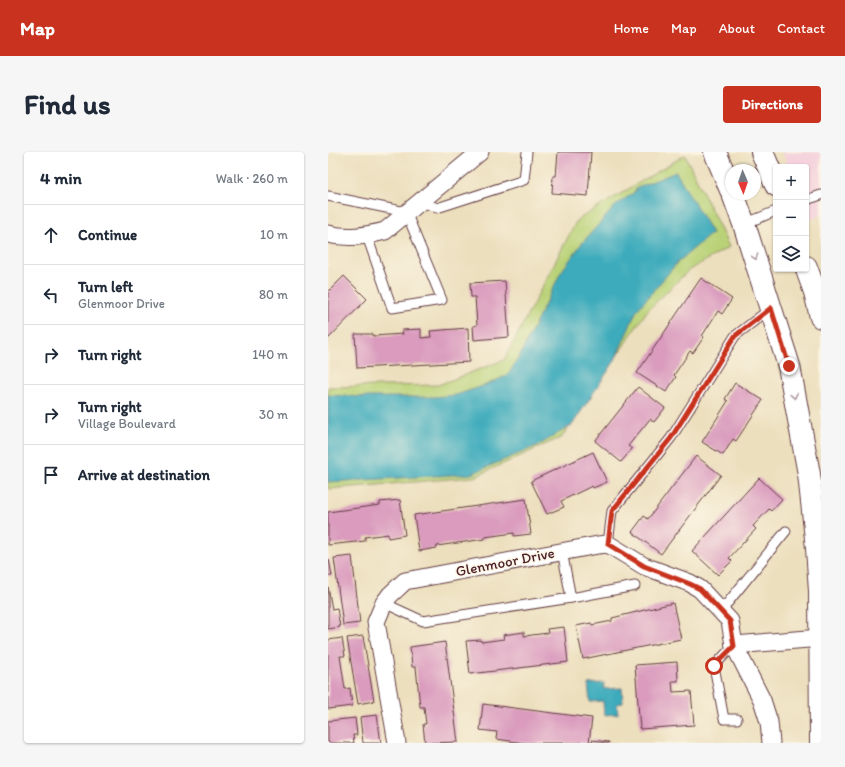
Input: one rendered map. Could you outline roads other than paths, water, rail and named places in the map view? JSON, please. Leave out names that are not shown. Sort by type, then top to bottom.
[{"type":"street","points":[[330,238],[367,236],[385,230],[480,152]]},
{"type":"street","points":[[715,152],[725,176]]},
{"type":"street","points":[[762,152],[773,178]]},
{"type":"street","points":[[735,200],[789,366],[809,474],[818,555],[820,591],[821,743]]},
{"type":"street","points":[[808,272],[815,292],[821,317]]},
{"type":"street","name":"Glenmoor Drive","points":[[397,743],[376,622],[384,603],[390,595],[405,581],[598,544],[608,544]]},
{"type":"street","points":[[608,544],[644,566],[700,589],[730,621],[734,646],[762,700],[769,722],[771,743]]},
{"type":"street","points":[[734,646],[820,638]]},
{"type":"lane","points":[[419,201],[437,208],[524,180],[528,152]]},
{"type":"lane","points":[[809,199],[821,194]]},
{"type":"lane","points":[[328,196],[406,212],[442,300],[392,308],[367,236]]},
{"type":"lane","points":[[744,224],[773,212]]},
{"type":"lane","points":[[608,544],[612,511],[671,438],[735,336],[771,308]]},
{"type":"lane","points":[[721,611],[786,531]]},
{"type":"lane","points":[[562,551],[571,598]]},
{"type":"lane","points":[[384,603],[423,621],[571,598],[636,586]]},
{"type":"lane","points":[[734,646],[714,666],[724,719],[737,719]]},
{"type":"water","points":[[676,172],[712,233],[678,262],[637,310],[614,362],[572,425],[539,445],[471,474],[328,482],[328,395],[363,397],[434,397],[456,395],[486,385],[508,375],[519,357],[561,272],[582,243],[616,205],[636,191],[636,188]]},
{"type":"water","points":[[604,683],[604,689],[622,688],[623,703],[617,704],[618,714],[604,715],[603,701],[590,702],[588,684]]}]
